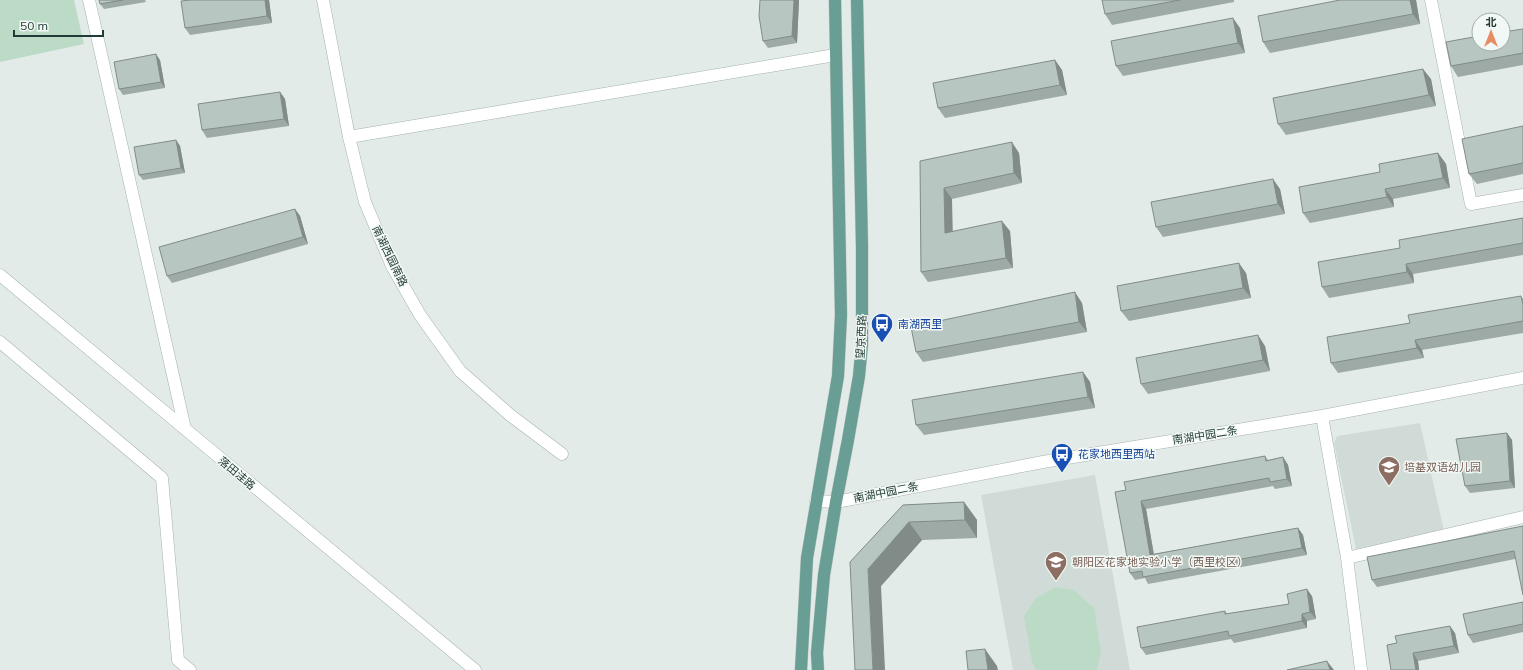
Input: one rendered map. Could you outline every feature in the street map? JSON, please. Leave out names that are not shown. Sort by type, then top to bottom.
[{"type":"main road","name":"望京西路","points":[[801,670],[807,558],[838,376],[841,315],[835,0]]},
{"type":"main road","name":"望京西路","points":[[818,670],[817,653],[824,575],[859,376],[862,344],[862,247],[857,0]]},
{"type":"street","points":[[89,0],[185,429]]},
{"type":"street","name":"南湖西园南路","points":[[323,0],[349,137],[365,202],[392,266],[420,315],[460,371],[510,414],[562,454]]},
{"type":"street","points":[[1431,0],[1471,204],[1523,195]]},
{"type":"street","points":[[349,137],[835,54]]},
{"type":"street","name":"落田洼路","points":[[0,275],[475,670]]},
{"type":"street","points":[[0,342],[162,478],[178,660],[190,670]]},
{"type":"street","name":"南湖中园二条","points":[[816,501],[836,502],[1048,461],[1322,416],[1523,378]]},
{"type":"street","points":[[1322,416],[1347,558],[1361,670]]},
{"type":"street","points":[[1347,558],[1523,517]]},
{"type":"shaded area","name":"培基双语幼儿园","points":[[1420,423],[1444,531],[1356,549],[1334,443],[1337,436]]},
{"type":"shaded area","name":"朝阳区花家地实验小学（西里校区）","points":[[1095,475],[1130,670],[1013,670],[981,495]]},
{"type":"green space","points":[[0,0],[74,0],[84,44],[0,62]]},
{"type":"green space","points":[[1056,587],[1074,590],[1094,608],[1101,652],[1097,670],[1036,670],[1032,662],[1024,616],[1036,598]]},
{"type":"building","points":[[99,0],[123,0],[100,4]]},
{"type":"building","points":[[265,0],[267,16],[185,28],[181,1]]},
{"type":"building","points":[[760,0],[794,0],[792,36],[763,41],[759,16]]},
{"type":"building","points":[[1102,0],[1180,0],[1105,14]]},
{"type":"building","points":[[1340,0],[1410,0],[1413,14],[1263,42],[1258,16]]},
{"type":"building","points":[[1233,18],[1238,43],[1116,66],[1111,41]]},
{"type":"building","points":[[1523,29],[1523,53],[1451,66],[1446,42],[1471,37],[1471,52],[1511,52],[1511,31]]},
{"type":"building","points":[[156,54],[161,82],[119,89],[114,62]]},
{"type":"building","points":[[1055,60],[1060,85],[938,108],[933,83]]},
{"type":"building","points":[[1423,69],[1429,95],[1278,124],[1273,98]]},
{"type":"building","points":[[280,92],[284,119],[202,130],[198,104]]},
{"type":"building","points":[[1523,126],[1523,163],[1469,174],[1462,139]]},
{"type":"building","points":[[176,140],[181,168],[139,175],[134,147]]},
{"type":"building","points":[[1012,142],[1014,173],[944,188],[945,233],[1002,221],[1006,258],[921,272],[920,161]]},
{"type":"building","points":[[1438,153],[1443,178],[1385,189],[1387,197],[1303,213],[1299,187],[1380,172],[1379,164]]},
{"type":"building","points":[[1273,179],[1278,204],[1156,227],[1151,202]]},
{"type":"building","points":[[295,209],[303,237],[167,276],[159,247]]},
{"type":"building","points":[[1523,218],[1523,243],[1406,264],[1407,272],[1322,287],[1318,262],[1400,248],[1399,240]]},
{"type":"building","points":[[1239,263],[1243,288],[1121,311],[1117,286]]},
{"type":"building","points":[[1075,292],[1079,322],[916,352],[911,327]]},
{"type":"building","points":[[1521,296],[1523,305],[1523,321],[1415,340],[1417,348],[1331,363],[1327,337],[1410,323],[1408,315]]},
{"type":"building","points":[[1258,335],[1263,360],[1141,384],[1136,358]]},
{"type":"building","points":[[1083,372],[1088,397],[916,425],[912,400]]},
{"type":"building","points":[[1507,433],[1510,481],[1465,486],[1456,439]]},
{"type":"building","points":[[1265,456],[1266,461],[1283,457],[1287,479],[1270,482],[1269,478],[1141,501],[1150,555],[1298,528],[1302,548],[1143,577],[1142,571],[1130,573],[1115,492],[1126,490],[1124,482]]},
{"type":"building","points":[[964,502],[965,520],[909,522],[868,569],[873,670],[855,670],[850,562],[903,505]]},
{"type":"building","points":[[1523,526],[1523,595],[1514,551],[1372,580],[1367,557]]},
{"type":"building","points":[[1307,589],[1310,612],[1302,614],[1302,621],[1229,636],[1228,631],[1141,648],[1137,627],[1225,611],[1225,614],[1289,604],[1287,594]]},
{"type":"building","points":[[1523,602],[1523,624],[1468,635],[1463,614]]},
{"type":"building","points":[[1450,626],[1454,646],[1413,653],[1416,670],[1391,670],[1387,645],[1397,643],[1395,636]]},
{"type":"building","points":[[985,649],[988,670],[968,670],[966,651]]},
{"type":"building","points":[[1327,661],[1330,670],[1287,670]]},
{"type":"place","name":"南湖西里","points":[[882,344]]},
{"type":"place","name":"花家地西里西站","points":[[1062,474]]},
{"type":"place","name":"培基双语幼儿园","points":[[1389,486]]},
{"type":"place","name":"朝阳区花家地实验小学（西里校区）","points":[[1056,582]]}]
